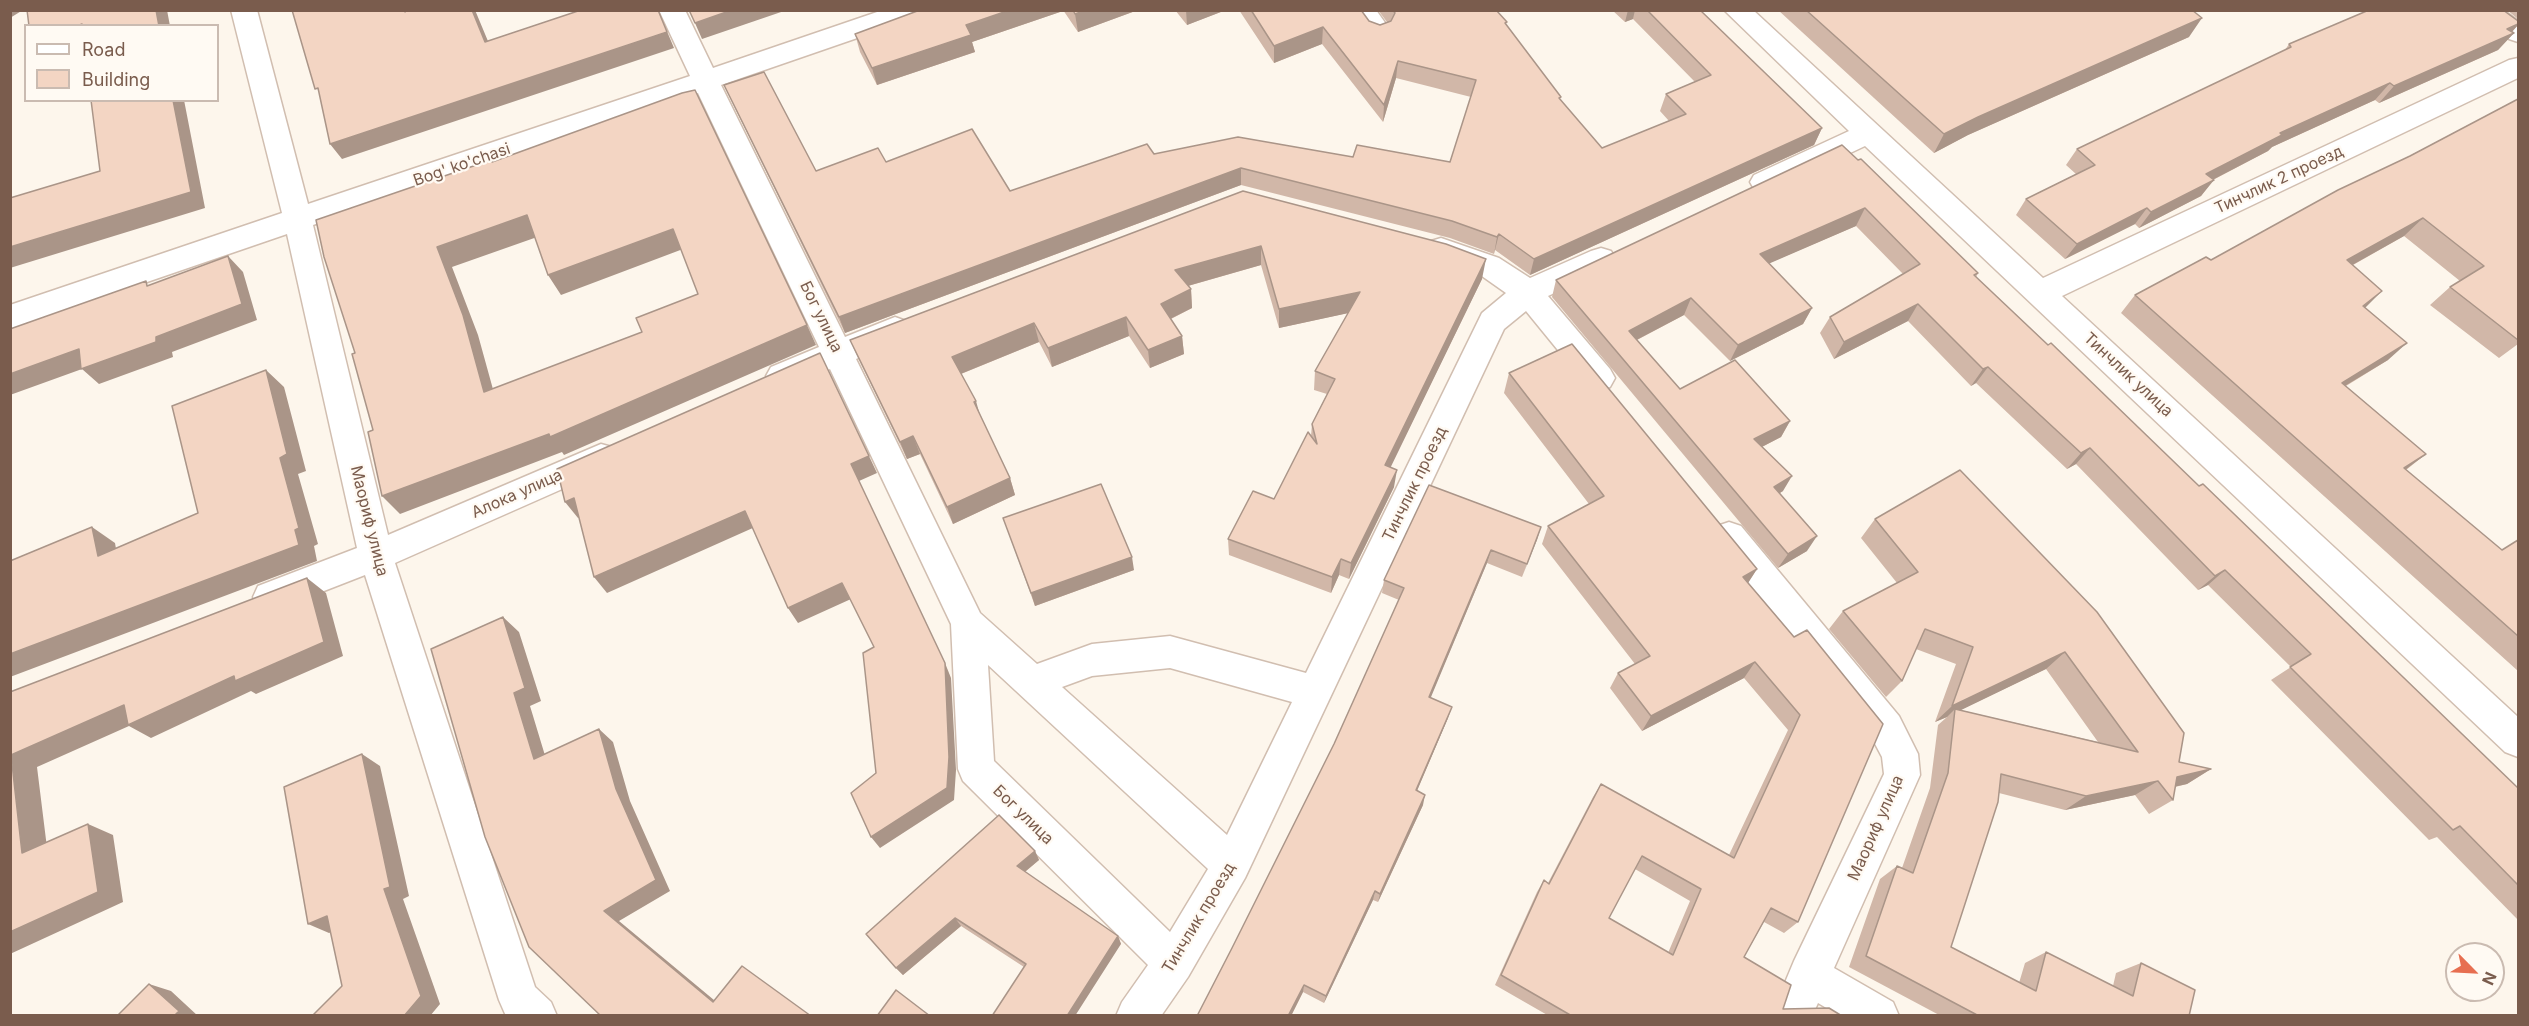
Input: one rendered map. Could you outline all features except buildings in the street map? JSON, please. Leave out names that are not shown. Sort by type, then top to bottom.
[{"type":"street","name":"Маориф улица","points":[[244,10],[298,221],[376,556],[520,1010]]},
{"type":"street","name":"Бог улица","points":[[672,10],[968,624],[1232,866]]},
{"type":"street","name":"Bog' ko'chasi","points":[[10,317],[298,221],[912,10]]},
{"type":"street","points":[[1362,10],[1378,31]]},
{"type":"street","name":"Тинчлик улица","points":[[1737,10],[2518,740]]},
{"type":"street","points":[[2484,10],[2518,33]]},
{"type":"street","name":"Тинчлик 2 проезд","points":[[2040,293],[2518,67]]},
{"type":"street","points":[[1743,192],[1869,133]]},
{"type":"street","points":[[1415,242],[1449,251],[1489,266],[1528,292],[1618,401]]},
{"type":"street","name":"Тинчлик проезд","points":[[1136,1016],[1174,963],[1232,866],[1493,321],[1528,292],[1628,246]]},
{"type":"street","points":[[752,389],[838,351],[917,321]]},
{"type":"street","name":"Алока улица","points":[[243,608],[376,556],[623,447]]},
{"type":"street","name":"Маориф улица","points":[[1707,510],[1886,728],[1900,754],[1902,775],[1791,1016]]},
{"type":"street","name":"Бог улица","points":[[968,624],[976,769],[1174,963]]},
{"type":"street","points":[[1031,682],[1092,660],[1170,652],[1316,692]]},
{"type":"street","points":[[1808,975],[1879,1016]]}]
